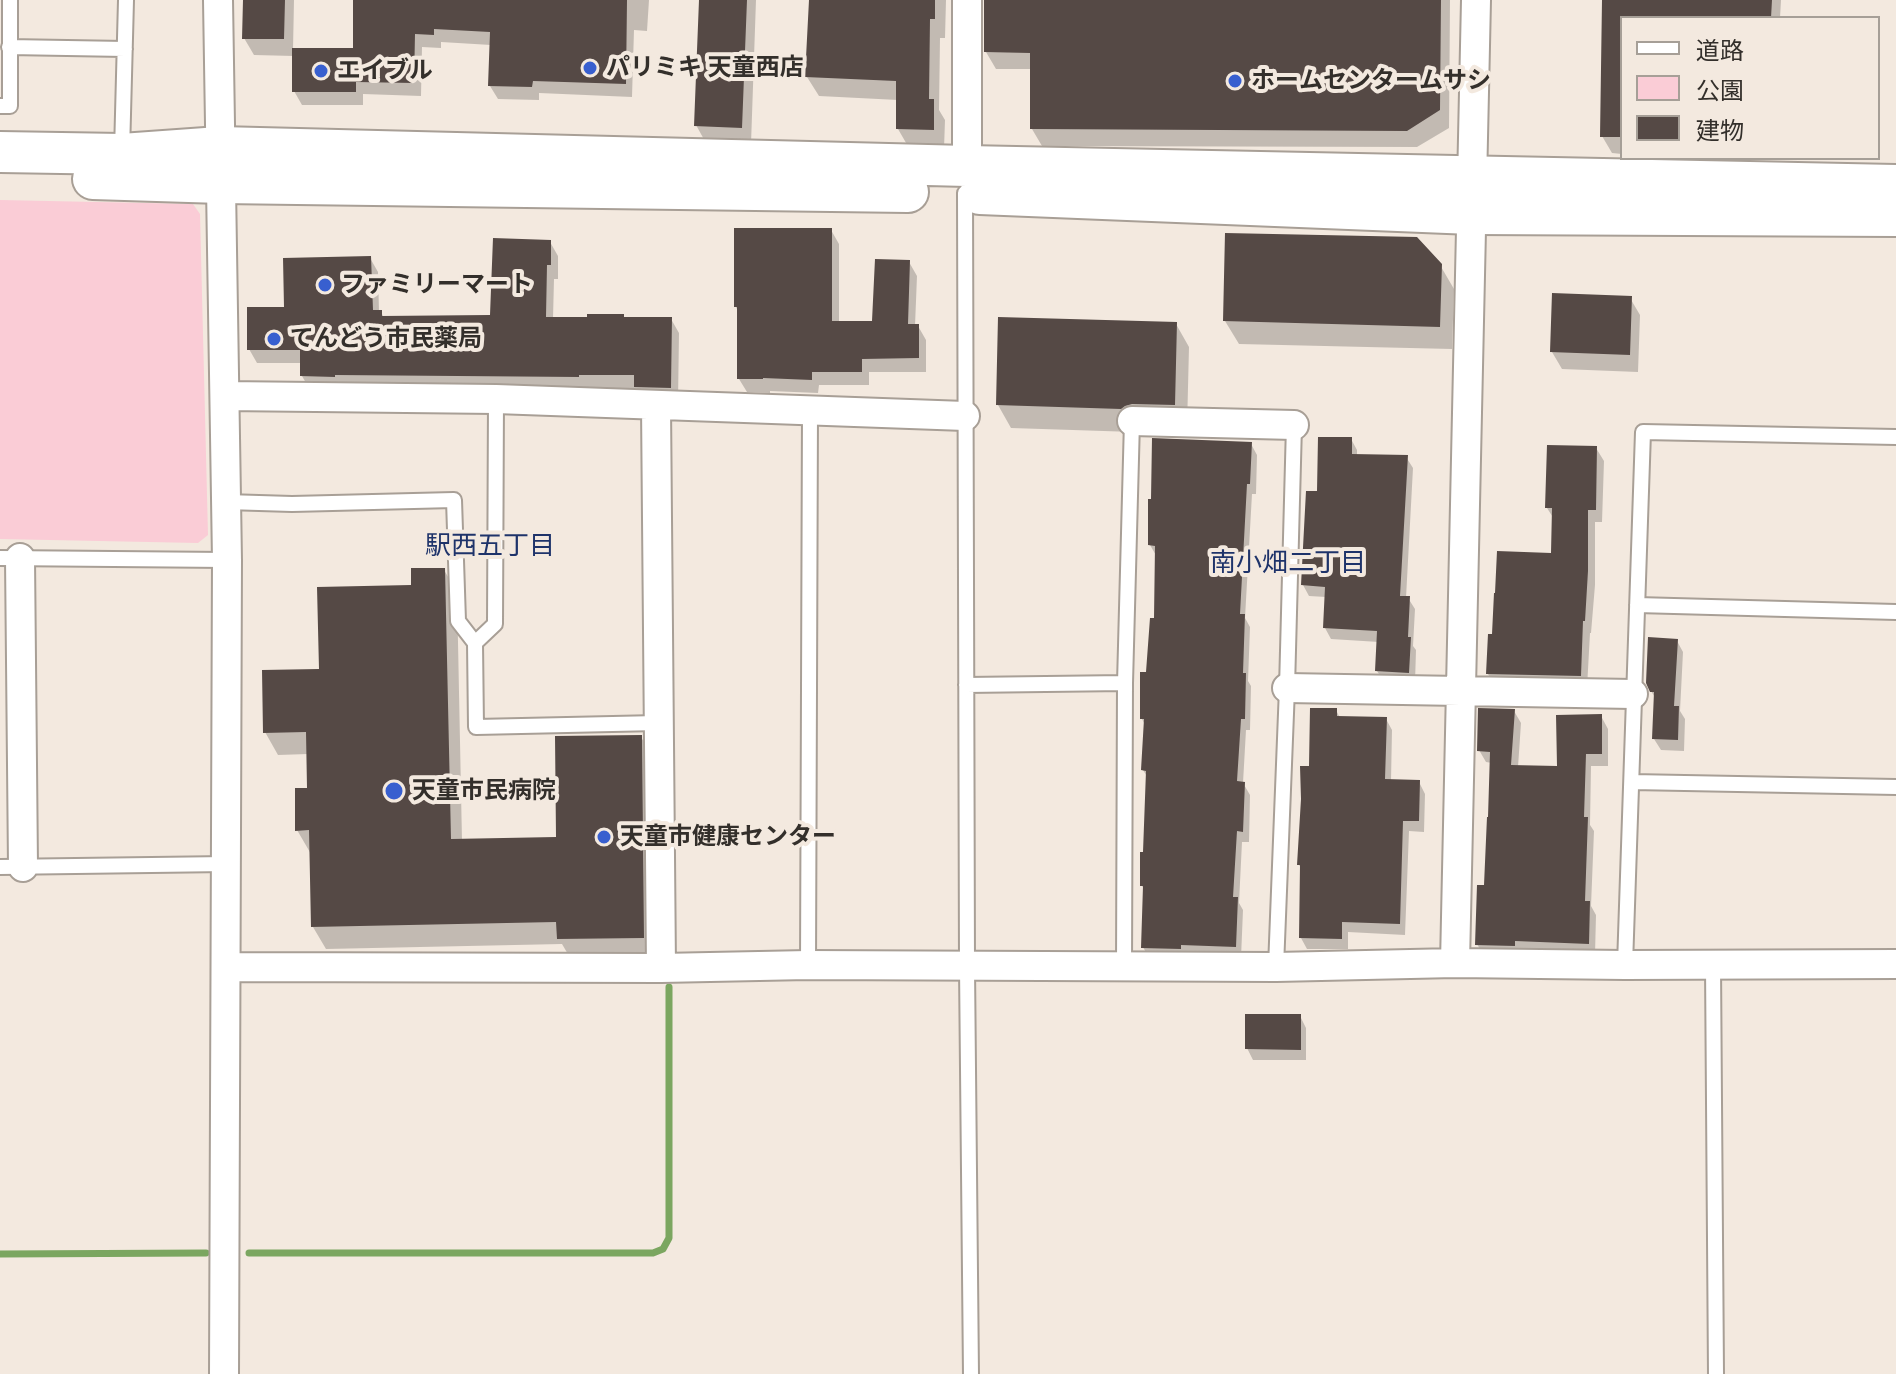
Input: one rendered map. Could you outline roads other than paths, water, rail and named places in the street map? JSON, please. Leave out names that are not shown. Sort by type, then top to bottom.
[{"type":"street","points":[[218,0],[227,560],[224,1374]]},
{"type":"street","points":[[966,180],[967,0]]},
{"type":"street","points":[[1455,963],[1476,0]]},
{"type":"street","points":[[0,152],[122,154],[220,165]]},
{"type":"street","points":[[0,177],[220,165],[966,180],[1472,196],[1896,216]]},
{"type":"street","points":[[1472,196],[1896,185]]},
{"type":"street","points":[[225,396],[496,399],[965,416]]},
{"type":"street","points":[[656,406],[661,968]]},
{"type":"street","points":[[1132,421],[1294,425]]},
{"type":"street","points":[[10,558],[16,725],[11,867]]},
{"type":"street","points":[[1287,688],[1633,694]]},
{"type":"street","points":[[227,967],[1896,964]]},
{"type":"lane","points":[[0,106],[10,106],[10,0]]},
{"type":"lane","points":[[122,154],[126,0]]},
{"type":"lane","points":[[9,47],[125,49]]},
{"type":"lane","points":[[966,180],[971,1374]]},
{"type":"lane","points":[[475,643],[495,624],[496,399]]},
{"type":"lane","points":[[808,965],[810,411]]},
{"type":"lane","points":[[1124,967],[1125,683],[1132,421]]},
{"type":"lane","points":[[1276,967],[1294,425]]},
{"type":"lane","points":[[1625,965],[1643,432],[1896,437]]},
{"type":"lane","points":[[226,502],[292,504],[454,500],[458,621],[475,643],[476,727],[658,723]]},
{"type":"lane","points":[[10,558],[227,560]]},
{"type":"lane","points":[[1637,605],[1896,612]]},
{"type":"lane","points":[[966,685],[1125,683]]},
{"type":"lane","points":[[1632,782],[1896,787]]},
{"type":"lane","points":[[11,867],[227,864]]},
{"type":"lane","points":[[1713,965],[1716,1374]]},
{"type":"waterway","points":[[249,1253],[653,1253],[663,1249],[669,1238],[669,987]]},
{"type":"waterway","points":[[0,1254],[206,1253]]},
{"type":"place","name":"パリミキ 天童西店","points":[[590,68]]},
{"type":"place","name":"エイブル","points":[[321,71]]},
{"type":"place","name":"ホームセンタームサシ","points":[[1235,81]]},
{"type":"place","name":"ファミリーマート","points":[[325,285]]},
{"type":"place","name":"てんどう市民薬局","points":[[274,339]]},
{"type":"place","name":"天童市民病院","points":[[394,791]]},
{"type":"place","name":"天童市健康センター","points":[[604,837]]},
{"type":"district","name":"駅西五丁目","points":[[490,546]]},
{"type":"district","name":"南小畑二丁目","points":[[1288,563]]}]
